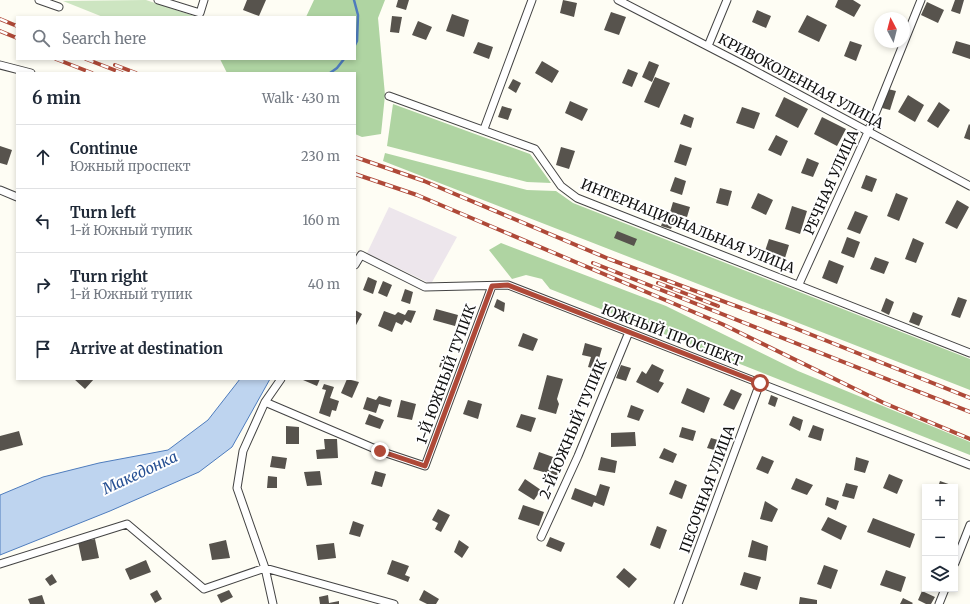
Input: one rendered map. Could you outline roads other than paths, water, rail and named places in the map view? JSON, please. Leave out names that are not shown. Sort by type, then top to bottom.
[{"type":"street","points":[[39,0],[59,7]]},
{"type":"street","points":[[158,0],[200,13],[204,0]]},
{"type":"street","points":[[484,130],[532,0]]},
{"type":"street","name":"КРИВОКОЛЕННАЯ УЛИЦА","points":[[618,0],[708,46],[970,186]]},
{"type":"street","points":[[708,46],[727,0]]},
{"type":"street","name":"РЕЧНАЯ УЛИЦА","points":[[799,284],[868,132],[921,0]]},
{"type":"street","points":[[0,65],[27,72]]},
{"type":"street","name":"ИНТЕРНАЦИОНАЛЬНАЯ УЛИЦА","points":[[389,96],[535,149],[561,186],[578,198],[688,243],[799,284],[970,353]]},
{"type":"street","points":[[0,190],[16,197]]},
{"type":"street","name":"ЮЖНЫЙ ПРОСПЕКТ","points":[[356,263],[361,255],[425,287],[508,285],[970,465]]},
{"type":"street","name":"1-Й ЮЖНЫЙ ТУПИК","points":[[265,402],[380,451],[425,466],[492,286]]},
{"type":"street","name":"2-Й ЮЖНЫЙ ТУПИК","points":[[541,537],[578,456],[629,332]]},
{"type":"street","points":[[273,604],[265,568],[237,488],[243,451],[265,402],[281,380]]},
{"type":"street","name":"ПЕСОЧНАЯ УЛИЦА","points":[[678,604],[760,383]]},
{"type":"street","points":[[0,564],[127,524],[204,588],[265,568],[394,604]]},
{"type":"street","points":[[958,556],[970,525]]},
{"type":"street","points":[[939,604],[944,592]]},
{"type":"water","points":[[239,380],[269,380],[232,447],[199,472],[110,511],[0,555],[0,495],[43,477],[99,463],[168,450],[208,420]]},
{"type":"waterway","name":"Македонка","points":[[354,0],[358,15],[356,43]]},
{"type":"waterway","name":"Македонка","points":[[331,72],[343,60]]},
{"type":"railway","points":[[0,19],[16,26]]},
{"type":"railway","points":[[0,31],[16,38]]},
{"type":"railway","points":[[59,60],[89,72]]},
{"type":"railway","points":[[89,60],[119,72]]},
{"type":"railway","points":[[115,65],[133,72]]},
{"type":"railway","points":[[356,157],[424,181],[609,259],[787,325],[970,398]]},
{"type":"railway","points":[[356,174],[417,195],[722,324],[884,403],[970,439]]},
{"type":"railway","points":[[593,263],[970,412]]},
{"type":"railway","points":[[658,283],[718,306]]}]
